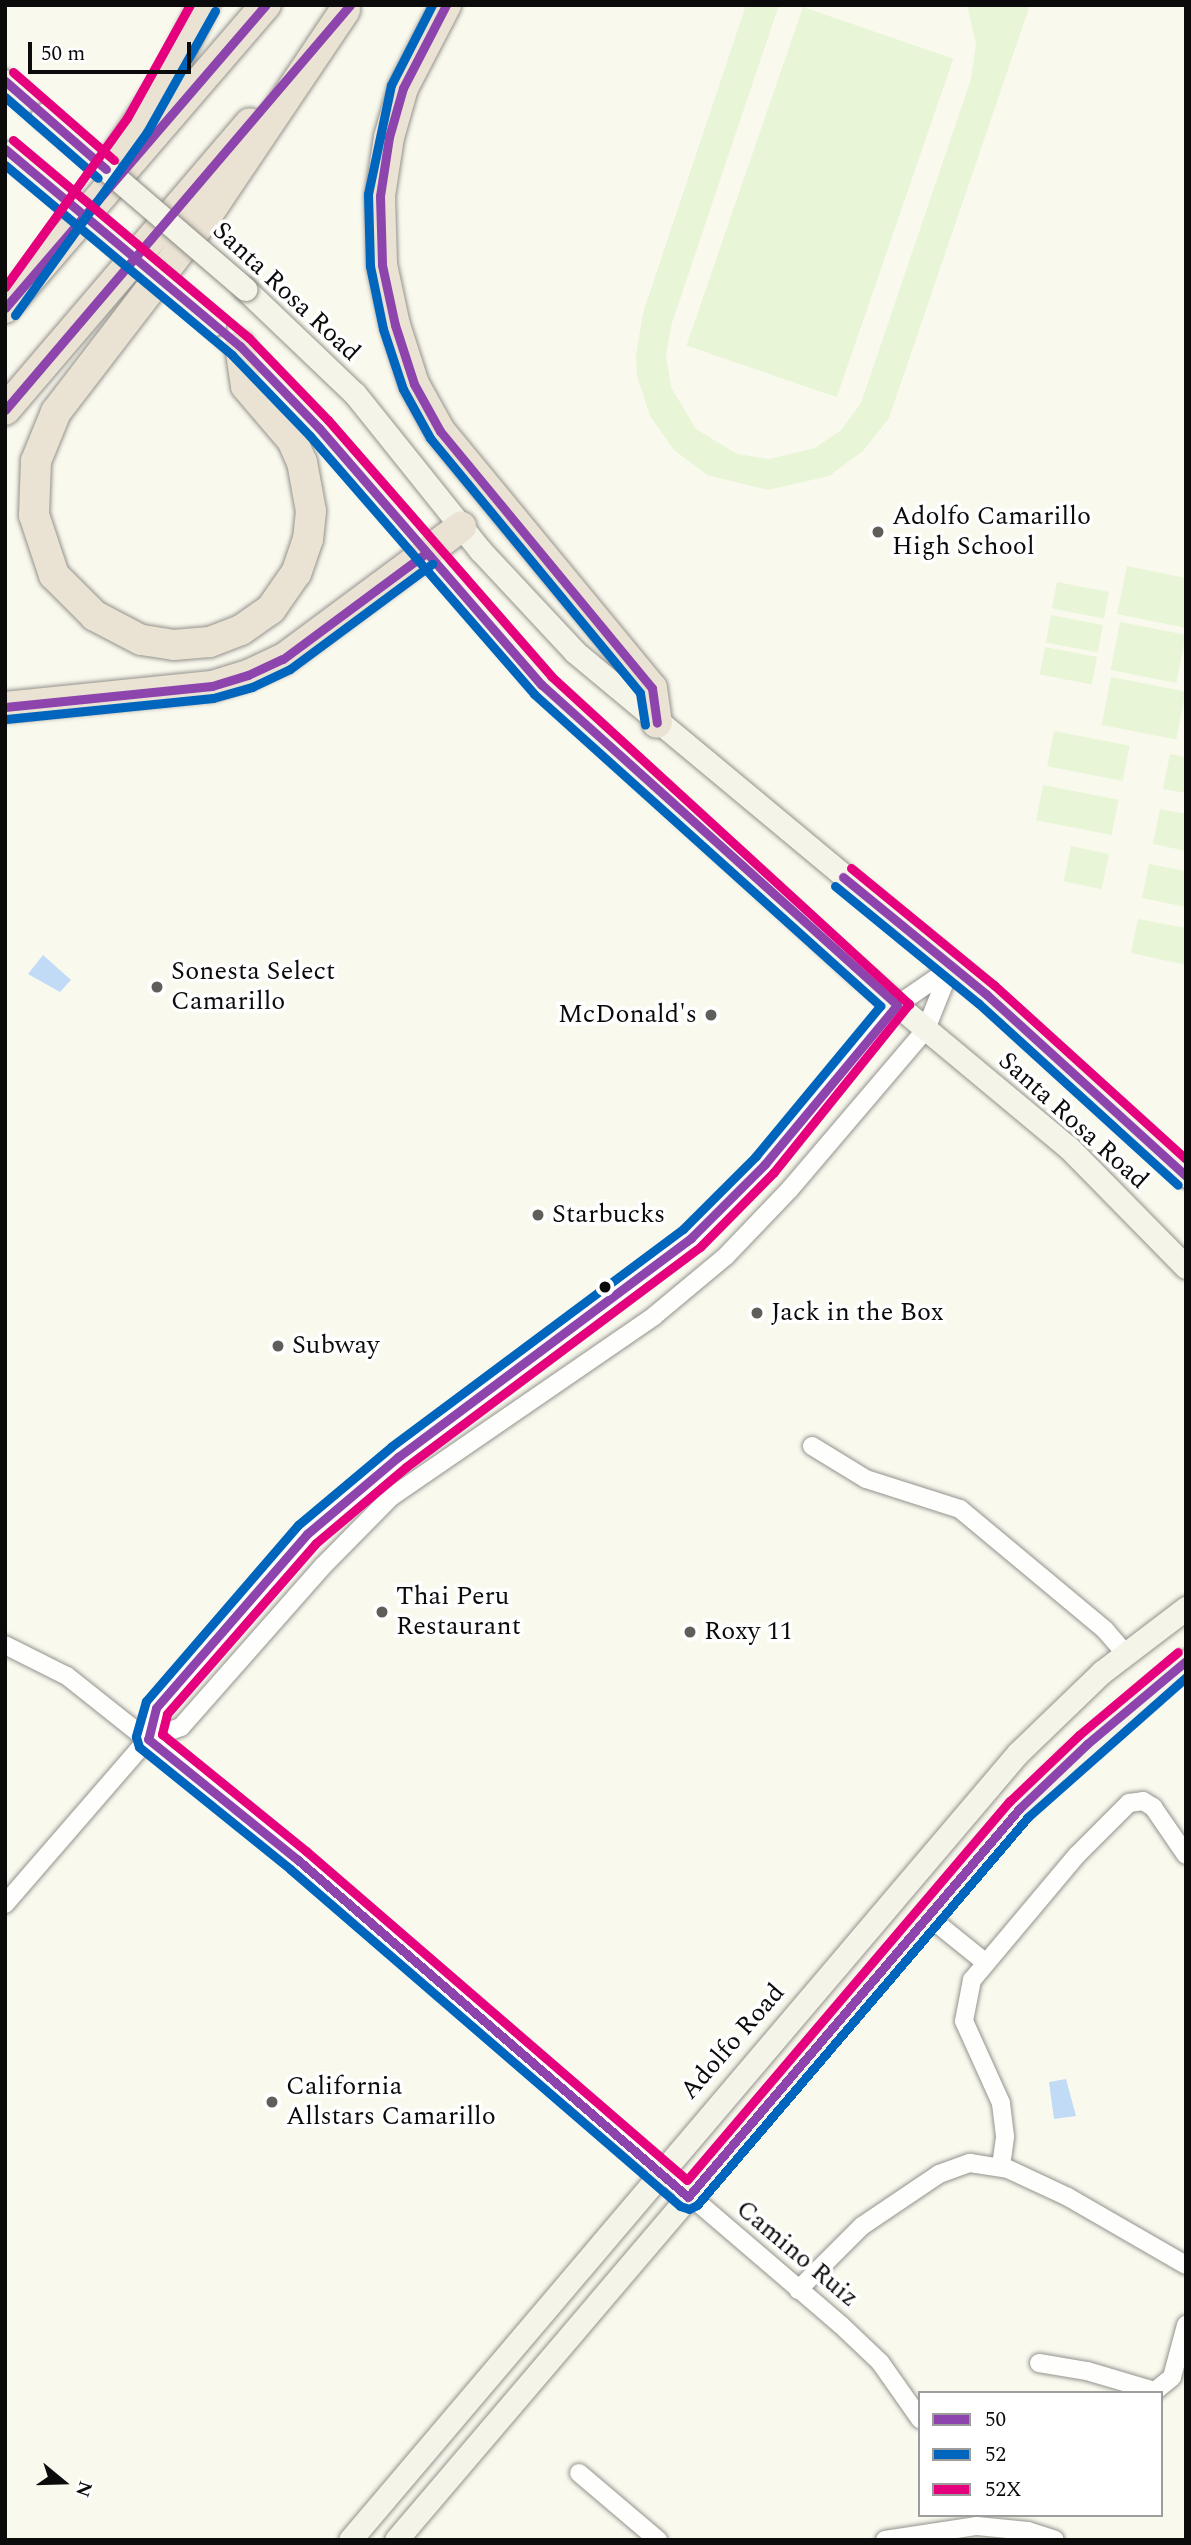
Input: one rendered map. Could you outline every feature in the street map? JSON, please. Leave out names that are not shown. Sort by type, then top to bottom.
[{"type":"highway","points":[[13,299],[137,125],[204,5]]},
{"type":"highway","points":[[13,299],[266,5]]},
{"type":"highway","points":[[446,5],[402,88],[389,136],[380,196],[382,265],[395,325],[414,384],[440,431],[652,688],[657,723]]},
{"type":"highway","points":[[240,346],[246,386],[292,440],[302,462],[311,511],[308,539],[296,573],[271,609],[241,630],[209,642],[174,645],[141,640],[94,616],[54,575],[34,515],[36,461],[56,411],[208,214],[348,8]]},
{"type":"highway","points":[[5,410],[348,8]]},
{"type":"highway","points":[[5,707],[154,694],[212,686],[247,675],[283,659],[461,527]]},
{"type":"main road","name":"Santa Rosa Road","points":[[5,81],[245,289],[355,394],[461,527],[575,652],[1109,1102],[1186,1176]]},
{"type":"main road","name":"Santa Rosa Road","points":[[7,151],[240,346],[319,428],[425,554],[542,685],[897,1005],[1068,1147],[1186,1267]]},
{"type":"main road","name":"Adolfo Road","points":[[350,2540],[1004,1768],[1066,1703],[1125,1653],[1186,1608]]},
{"type":"main road","points":[[396,2540],[1036,1792],[1186,1661]]},
{"type":"street","points":[[5,1904],[148,1739],[156,1708],[307,1534],[398,1457],[691,1238],[765,1164],[897,1005],[951,968]]},
{"type":"street","points":[[148,1739],[181,1727],[323,1566],[391,1497],[654,1316],[726,1256],[790,1189],[926,1029],[951,968]]},
{"type":"street","points":[[812,1446],[866,1479],[960,1509],[1105,1630],[1125,1653]]},
{"type":"street","name":"Camino Ruiz","points":[[5,1645],[67,1676],[303,1864],[880,2362],[918,2416]]},
{"type":"street","points":[[1001,2166],[1005,2128],[1001,2103],[964,2021],[968,1986],[1082,1849],[1129,1803],[1143,1801],[1153,1807],[1186,1854]]},
{"type":"street","points":[[929,1917],[986,1963]]},
{"type":"street","points":[[798,2290],[851,2234],[940,2174],[970,2162],[1001,2166],[1086,2206],[1186,2265]]},
{"type":"street","points":[[1156,2391],[1172,2377],[1186,2325]]},
{"type":"street","points":[[1039,2363],[1087,2371],[1152,2391]]},
{"type":"street","points":[[579,2473],[658,2540]]},
{"type":"street","points":[[886,2540],[950,2521],[1002,2528],[1055,2540]]},
{"type":"green space","points":[[746,5],[779,5],[672,323],[666,355],[671,387],[696,429],[737,454],[769,459],[815,448],[841,430],[861,403],[971,79],[976,44],[967,5],[1030,5],[889,418],[863,451],[829,476],[768,490],[707,475],[674,450],[650,416],[637,376],[636,355],[643,313]]},
{"type":"green space","points":[[803,7],[953,59],[837,397],[686,345]]},
{"type":"green space","points":[[1127,566],[1186,578],[1186,628],[1117,614]]},
{"type":"green space","points":[[1057,582],[1109,592],[1104,619],[1052,609]]},
{"type":"green space","points":[[1051,615],[1103,625],[1098,653],[1046,642]]},
{"type":"green space","points":[[1120,622],[1186,635],[1176,683],[1111,670]]},
{"type":"green space","points":[[1045,647],[1097,657],[1092,685],[1040,674]]},
{"type":"green space","points":[[1111,677],[1186,692],[1176,740],[1102,725]]},
{"type":"green space","points":[[1054,731],[1130,746],[1123,781],[1047,766]]},
{"type":"green space","points":[[1170,754],[1186,757],[1186,793],[1163,789]]},
{"type":"green space","points":[[1043,785],[1119,800],[1112,835],[1036,820]]},
{"type":"green space","points":[[1160,809],[1186,814],[1186,851],[1153,844]]},
{"type":"green space","points":[[1071,846],[1109,854],[1102,889],[1064,881]]},
{"type":"green space","points":[[1149,864],[1186,871],[1186,907],[1142,898]]},
{"type":"green space","points":[[1138,919],[1186,928],[1186,965],[1131,953]]},
{"type":"water","points":[[43,955],[71,980],[60,992],[28,974]]},
{"type":"water","points":[[1066,2079],[1076,2116],[1054,2119],[1049,2082]]},
{"type":"transit line","name":"52X","points":[[5,287],[127,118],[190,5]]},
{"type":"transit line","name":"50","points":[[5,308],[266,5]]},
{"type":"transit line","name":"50","points":[[5,410],[350,5]]},
{"type":"transit line","name":"52","points":[[432,5],[391,85],[368,194],[370,266],[383,329],[403,389],[430,438],[640,693],[645,725]]},
{"type":"transit line","name":"50","points":[[446,5],[403,88],[389,137],[380,196],[382,265],[395,325],[414,384],[440,431],[652,688],[657,723]]},
{"type":"transit line","name":"52","points":[[15,315],[147,132],[215,11]]},
{"type":"transit line","name":"52X","points":[[13,72],[114,160]]},
{"type":"transit line","name":"50","points":[[5,81],[106,169]]},
{"type":"transit line","name":"52","points":[[5,97],[98,178]]},
{"type":"transit line","name":"52X","points":[[13,140],[249,338],[328,420],[551,676],[909,1004],[774,1172],[700,1247],[406,1467],[316,1543],[167,1714],[162,1734],[306,1851],[687,2180],[1010,1801],[1079,1735],[1178,1652]]},
{"type":"transit line","name":"50","points":[[5,149],[240,346],[319,428],[542,685],[897,1005],[765,1164],[691,1238],[398,1457],[307,1534],[156,1708],[148,1739],[298,1860],[688,2197],[1019,1809],[1087,1744],[1186,1661]]},
{"type":"transit line","name":"52","points":[[5,165],[232,355],[310,436],[534,694],[880,1006],[756,1156],[683,1229],[391,1447],[298,1525],[146,1701],[136,1737],[139,1747],[290,1869],[680,2206],[689,2209],[697,2205],[1028,1817],[1186,1677]]},
{"type":"transit line","name":"50","points":[[5,707],[212,686],[248,675],[283,659],[425,554]]},
{"type":"transit line","name":"52","points":[[6,719],[213,698],[252,687],[290,669],[432,564]]},
{"type":"transit line","name":"52X","points":[[851,868],[994,985],[1186,1159]]},
{"type":"transit line","name":"50","points":[[843,877],[986,994],[1186,1176]]},
{"type":"transit line","name":"52","points":[[835,886],[978,1003],[1178,1185]]},
{"type":"place","name":"Adolfo Camarillo High School","points":[[878,532]]},
{"type":"place","name":"Sonesta Select Camarillo","points":[[157,987]]},
{"type":"place","name":"McDonald's","points":[[711,1015]]},
{"type":"place","name":"Starbucks","points":[[538,1215]]},
{"type":"place","name":"Jack in the Box","points":[[757,1313]]},
{"type":"place","name":"Subway","points":[[278,1346]]},
{"type":"place","name":"Thai Peru Restaurant","points":[[382,1612]]},
{"type":"place","name":"Roxy 11","points":[[690,1632]]},
{"type":"place","name":"California Allstars Camarillo","points":[[272,2102]]}]
